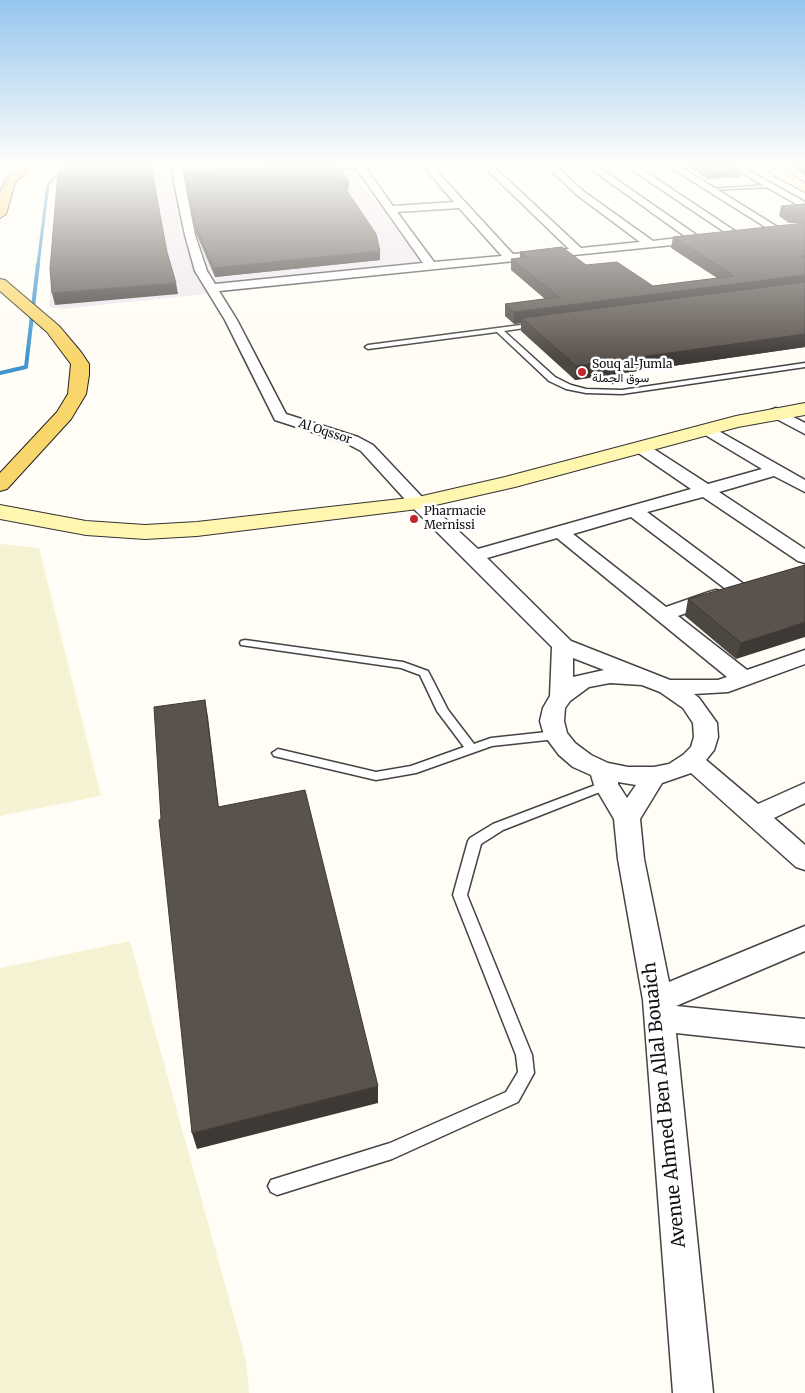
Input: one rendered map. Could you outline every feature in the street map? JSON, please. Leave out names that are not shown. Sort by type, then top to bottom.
[{"type":"main road","points":[[0,485],[64,415],[77,394],[80,364],[73,352],[53,329],[1,284]]},
{"type":"street","name":"Al Oqssor","points":[[189,229],[201,271],[212,288],[280,417],[352,440],[366,448],[418,503],[474,556],[563,646],[642,678]]},
{"type":"street","points":[[404,229],[431,266]]},
{"type":"street","points":[[483,229],[510,258]]},
{"type":"street","points":[[555,229],[577,250]]},
{"type":"street","points":[[630,229],[649,243]]},
{"type":"street","points":[[679,229],[695,240]]},
{"type":"street","points":[[212,288],[741,234],[733,229]]},
{"type":"street","points":[[762,232],[783,230],[781,229]]},
{"type":"street","points":[[0,512],[86,528],[145,532],[207,528],[418,503],[508,483],[776,413],[805,409]]},
{"type":"street","points":[[776,413],[805,429]]},
{"type":"street","points":[[708,430],[805,487]]},
{"type":"street","points":[[640,447],[805,557]]},
{"type":"street","points":[[474,556],[707,492],[777,470]]},
{"type":"street","points":[[634,511],[747,586],[664,614]]},
{"type":"street","points":[[560,532],[744,679]]},
{"type":"street","points":[[561,696],[563,646]]},
{"type":"street","points":[[668,687],[720,687],[805,658]]},
{"type":"street","points":[[610,676],[642,678],[668,687],[691,703],[704,723],[706,737],[702,750],[692,761],[676,771],[654,776],[604,778],[574,755],[556,735],[552,721],[554,708],[561,696],[581,682],[610,676]]},
{"type":"street","points":[[704,723],[720,687]]},
{"type":"street","points":[[692,761],[805,860]]},
{"type":"street","points":[[627,819],[654,776]]},
{"type":"street","name":"Avenue Ahmed Ben Allal Bouaich","points":[[604,778],[627,819],[631,859],[658,1009],[693,1393]]},
{"type":"street","points":[[755,817],[805,792]]},
{"type":"street","points":[[658,1009],[805,938]]},
{"type":"street","points":[[658,1009],[805,1033]]},
{"type":"lane","points":[[368,347],[548,324]]},
{"type":"lane","points":[[499,330],[552,379],[569,388],[586,391],[622,392],[805,366]]},
{"type":"lane","points":[[245,643],[403,665],[424,674],[443,711],[471,749]]},
{"type":"lane","points":[[278,753],[376,776],[412,770],[491,742],[556,735]]},
{"type":"lane","points":[[277,1186],[392,1150],[512,1097],[526,1072],[524,1055],[460,895],[475,841],[498,827],[604,778]]},
{"type":"shaded area","points":[[53,229],[401,229],[438,270],[62,309],[49,307]]},
{"type":"shaded area","points":[[0,544],[39,548],[101,796],[0,816]]},
{"type":"shaded area","points":[[130,941],[246,1360],[249,1393],[0,1393],[0,968]]},
{"type":"building","points":[[53,229],[163,229],[176,283],[52,293],[50,269]]},
{"type":"building","points":[[197,229],[373,229],[376,234],[380,251],[214,268]]},
{"type":"building","points":[[748,229],[805,229],[805,256],[801,256],[805,258],[805,275],[514,312],[505,304],[559,297],[511,259],[527,257],[520,252],[562,247],[586,265],[617,262],[653,286],[734,276],[673,237]]},
{"type":"building","name":"Souq al-Jumla سوق الجملة","points":[[805,282],[805,334],[576,366],[522,318]]},
{"type":"building","points":[[805,565],[805,622],[741,643],[688,599]]},
{"type":"building","points":[[205,700],[218,807],[305,790],[378,1086],[192,1133],[159,820],[161,819],[154,707]]},
{"type":"waterway","points":[[38,265],[42,229]]},
{"type":"waterway","points":[[0,373],[26,367],[38,264]]},
{"type":"place","name":"Souq al-Jumla سوق الجملة","points":[[582,372]]},
{"type":"place","name":"Pharmacie Mernissi","points":[[414,519]]}]
